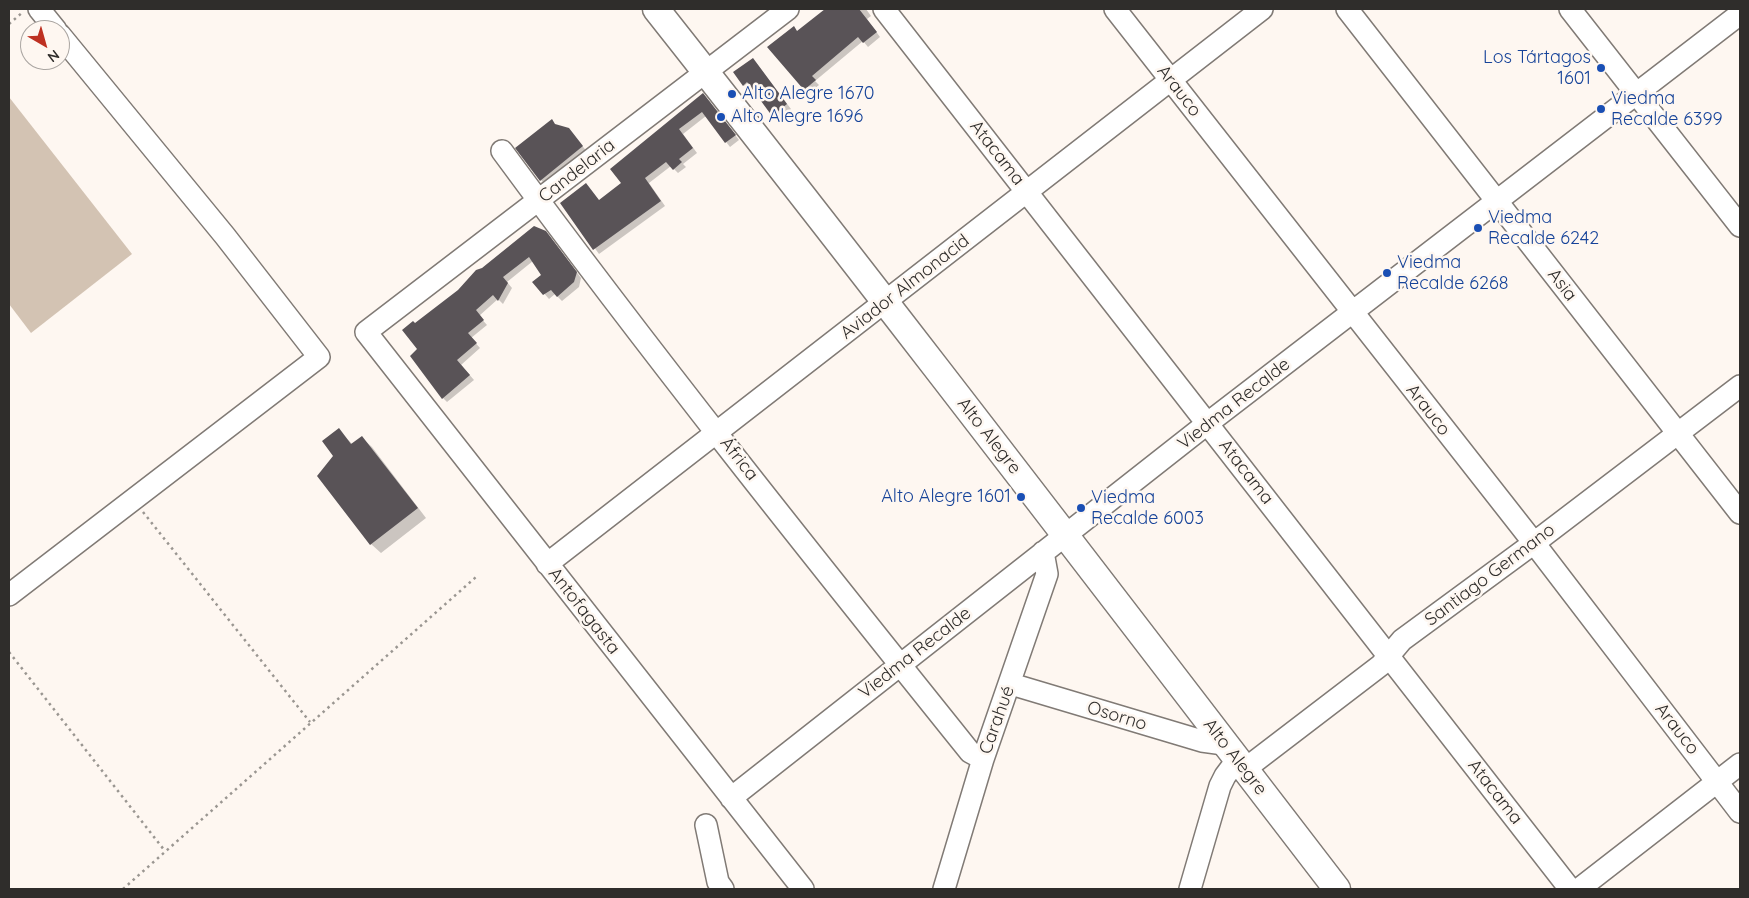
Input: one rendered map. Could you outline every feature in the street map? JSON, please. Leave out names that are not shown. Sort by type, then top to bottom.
[{"type":"main road","name":"Alto Alegre","points":[[656,9],[1066,534],[1235,758],[1337,889]]},
{"type":"street","points":[[39,9],[48,20]]},
{"type":"street","name":"Candelaria","points":[[366,332],[788,9]]},
{"type":"street","name":"Atacama","points":[[884,9],[1570,889]]},
{"type":"street","name":"Arauco","points":[[1115,9],[1534,543],[1740,812]]},
{"type":"street","name":"Aviador Almonacid","points":[[547,564],[1262,9]]},
{"type":"street","name":"Asia","points":[[1347,9],[1740,514]]},
{"type":"street","points":[[1570,9],[1740,226]]},
{"type":"street","name":"Viedma Recalde","points":[[731,798],[899,664],[1208,423],[1498,202],[1740,14]]},
{"type":"street","points":[[9,595],[319,357],[70,47]]},
{"type":"street","name":"África","points":[[502,151],[717,432],[899,664],[970,752],[983,760]]},
{"type":"street","name":"Antofagasta","points":[[366,332],[803,889]]},
{"type":"street","name":"Santiago Germano","points":[[1190,889],[1220,786],[1235,758],[1381,665],[1402,640],[1534,543],[1740,386]]},
{"type":"street","name":"Carahué","points":[[944,889],[983,760],[1011,684],[1047,574],[1043,552]]},
{"type":"street","name":"Osorno","points":[[1011,684],[1202,741],[1235,758]]},
{"type":"street","points":[[1578,889],[1740,764]]},
{"type":"street","points":[[706,825],[718,882],[723,889]]},
{"type":"path","points":[[9,24],[28,9]]},
{"type":"path","points":[[133,499],[310,722]]},
{"type":"path","points":[[123,889],[476,577]]},
{"type":"path","points":[[9,652],[165,851]]},
{"type":"shaded area","points":[[9,97],[132,254],[31,333],[9,304]]},
{"type":"building","points":[[825,9],[859,9],[877,32],[863,43],[858,37],[812,76],[816,80],[804,90],[767,47],[794,26],[797,31]]},
{"type":"building","points":[[753,58],[787,104],[772,116],[747,82],[743,86],[733,72]]},
{"type":"building","points":[[703,93],[736,135],[725,143],[702,112],[679,129],[693,148],[679,159],[682,162],[673,170],[666,162],[645,178],[661,201],[593,250],[560,203],[586,183],[599,200],[621,183],[610,169]]},
{"type":"building","points":[[552,119],[555,124],[569,128],[583,146],[540,181],[515,148]]},
{"type":"building","points":[[534,226],[546,231],[577,272],[574,282],[557,297],[551,290],[543,295],[532,282],[541,275],[529,257],[503,277],[508,283],[498,301],[493,295],[476,310],[484,320],[468,333],[477,343],[457,360],[470,375],[442,399],[410,356],[417,349],[402,330],[413,321],[415,323],[458,290],[476,270],[482,268]]},
{"type":"building","points":[[339,428],[351,444],[362,436],[418,508],[370,545],[317,476],[333,456],[322,441]]},
{"type":"place","name":"Los Tártagos 1601","points":[[1601,68]]},
{"type":"place","name":"Alto Alegre 1670","points":[[732,94]]},
{"type":"place","name":"Viedma Recalde 6399","points":[[1601,109]]},
{"type":"place","name":"Alto Alegre 1696","points":[[721,117]]},
{"type":"place","name":"Viedma Recalde 6242","points":[[1478,228]]},
{"type":"place","name":"Viedma Recalde 6268","points":[[1387,273]]},
{"type":"place","name":"Alto Alegre 1601","points":[[1021,497]]},
{"type":"place","name":"Viedma Recalde 6003","points":[[1081,508]]}]
